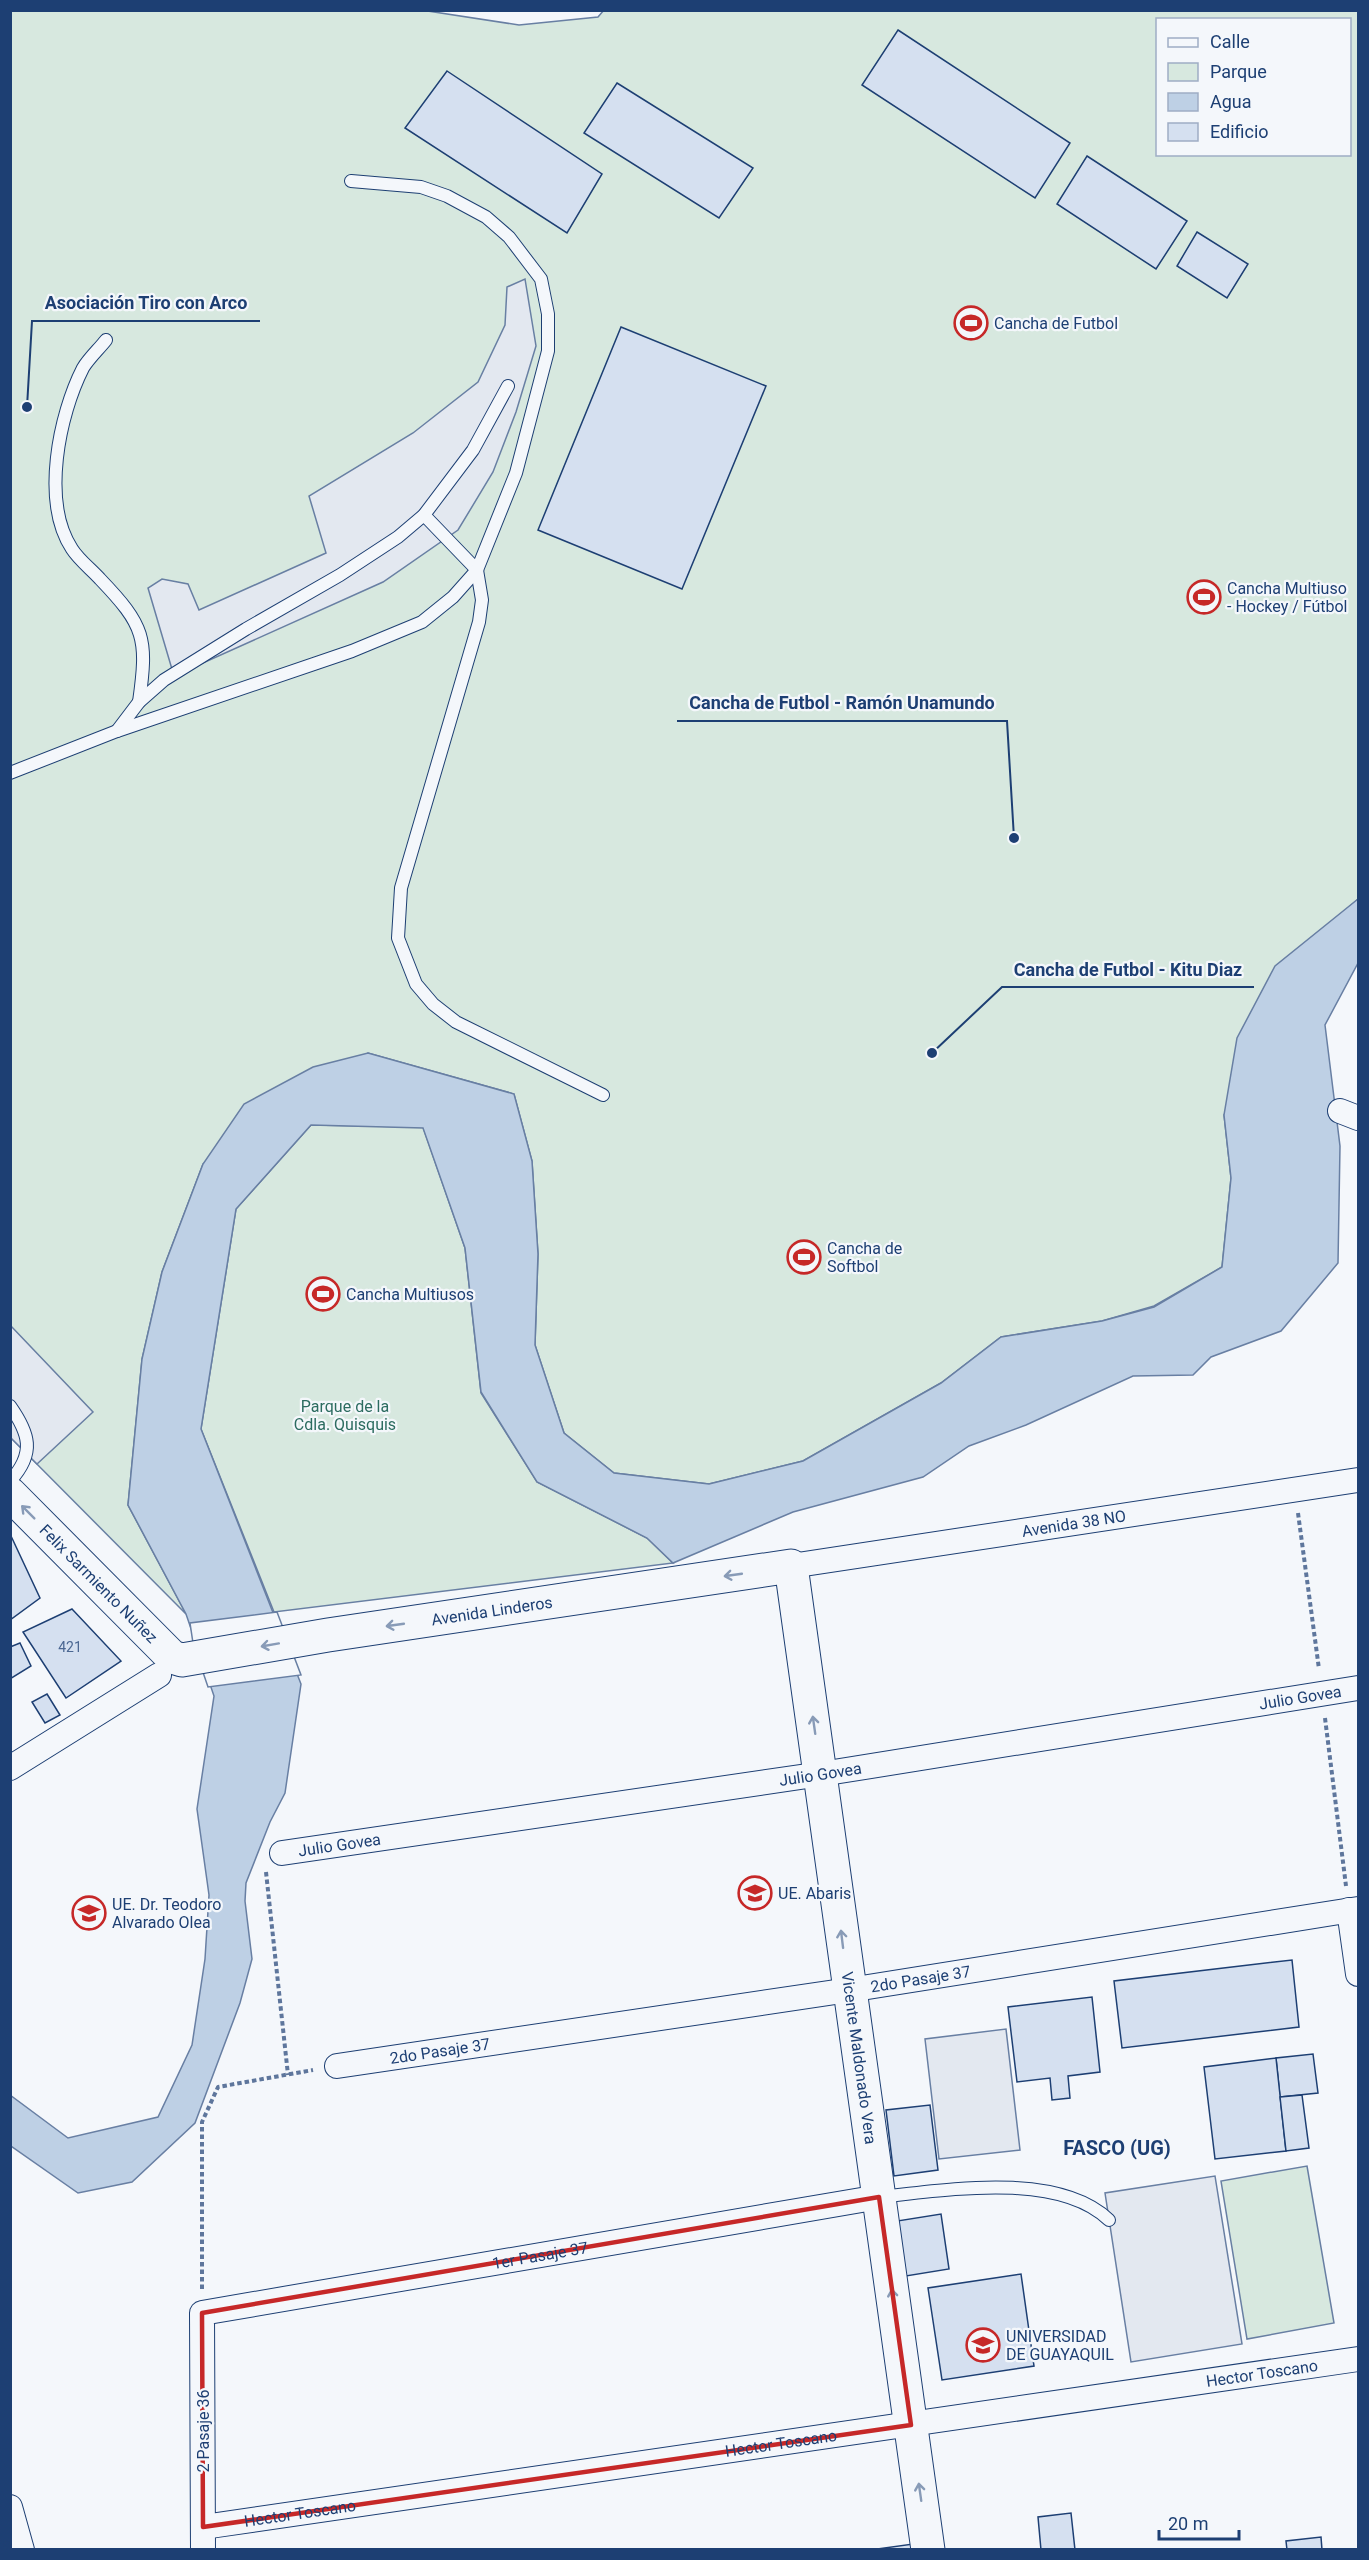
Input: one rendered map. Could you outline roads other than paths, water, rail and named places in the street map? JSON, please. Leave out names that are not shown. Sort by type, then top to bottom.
[{"type":"street","name":"Avenida 38 NO","points":[[791,1566],[1359,1480]]},
{"type":"street","name":"Felix Sarmiento Nuñez","points":[[10,1494],[172,1657],[182,1660],[193,1659]]},
{"type":"street","name":"Avenida Linderos","points":[[193,1659],[328,1635],[791,1566]]},
{"type":"street","name":"Vicente Maldonado Vera","points":[[791,1566],[928,2550]]},
{"type":"street","points":[[10,1768],[159,1675]]},
{"type":"street","name":"Julio Govea","points":[[282,1853],[821,1774],[1359,1688]]},
{"type":"street","points":[[1354,1910],[1359,1974]]},
{"type":"street","name":"2do Pasaje 37","points":[[337,2066],[849,1990],[1354,1910]]},
{"type":"street","name":"1er Pasaje 37","points":[[202,2313],[879,2197]]},
{"type":"street","name":"2 Pasaje 36","points":[[202,2313],[203,2538]]},
{"type":"street","name":"Hector Toscano","points":[[203,2538],[911,2425],[1359,2359]]},
{"type":"street","points":[[10,2507],[22,2550]]},
{"type":"lane","points":[[10,773],[117,731],[352,651],[422,622],[453,597],[477,570],[516,473],[548,351],[548,314],[541,279],[509,237],[486,217],[447,196],[421,187],[351,181]]},
{"type":"lane","points":[[106,340],[84,366],[72,393],[56,462],[56,492],[63,531],[72,550],[130,612],[141,635],[144,666],[139,702]]},
{"type":"lane","points":[[117,731],[139,702],[164,680],[340,575],[398,537],[424,515],[473,450],[508,386]]},
{"type":"lane","points":[[424,515],[477,570],[483,600],[479,622],[402,888],[398,938],[416,984],[433,1004],[456,1022],[603,1095]]},
{"type":"lane","points":[[10,1406],[26,1428],[27,1444],[24,1461],[10,1480]]},
{"type":"lane","points":[[879,2197],[933,2191],[1036,2189],[1074,2198],[1100,2211],[1109,2220]]},
{"type":"water","points":[[1358,899],[1358,963],[1325,1025],[1340,1146],[1338,1263],[1281,1331],[1211,1357],[1193,1375],[1133,1376],[1026,1425],[969,1446],[923,1477],[793,1512],[673,1563],[647,1538],[537,1482],[481,1392],[465,1248],[423,1128],[311,1125],[236,1209],[201,1429],[301,1684],[285,1793],[270,1822],[246,1883],[245,1901],[252,1959],[240,2003],[195,2123],[132,2182],[78,2193],[11,2146],[10,2095],[68,2138],[158,2117],[192,2045],[205,1959],[209,1895],[197,1809],[214,1696],[186,1614],[128,1505],[142,1359],[162,1272],[203,1164],[244,1104],[313,1067],[368,1053],[514,1094],[532,1161],[538,1254],[535,1345],[564,1433],[614,1473],[709,1484],[803,1461],[941,1383],[1001,1337],[1102,1321],[1154,1307],[1222,1267],[1231,1178],[1224,1115],[1237,1038],[1275,966]]},
{"type":"place","name":"Cancha de Futbol","points":[[971,323]]},
{"type":"place","name":"Asociación Tiro con Arco","points":[[27,407]]},
{"type":"place","name":"Cancha Multiuso - Hockey / Fútbol","points":[[1204,597]]},
{"type":"place","name":"Cancha de Futbol - Ramón Unamundo","points":[[1014,838]]},
{"type":"place","name":"Cancha de Futbol - Kitu Diaz","points":[[932,1053]]},
{"type":"place","name":"Cancha de Softbol","points":[[804,1257]]},
{"type":"place","name":"Cancha Multiusos","points":[[323,1294]]},
{"type":"place","name":"UE. Abaris","points":[[755,1893]]},
{"type":"place","name":"UE. Dr. Teodoro Alvarado Olea","points":[[89,1913]]},
{"type":"place","name":"UNIVERSIDAD DE GUAYAQUIL","points":[[983,2345]]},
{"type":"district","name":"FASCO (UG)","points":[[1117,2148]]},
{"type":"park label","name":"Parque de la Cdla. Quisquis","points":[[345,1415]]}]
